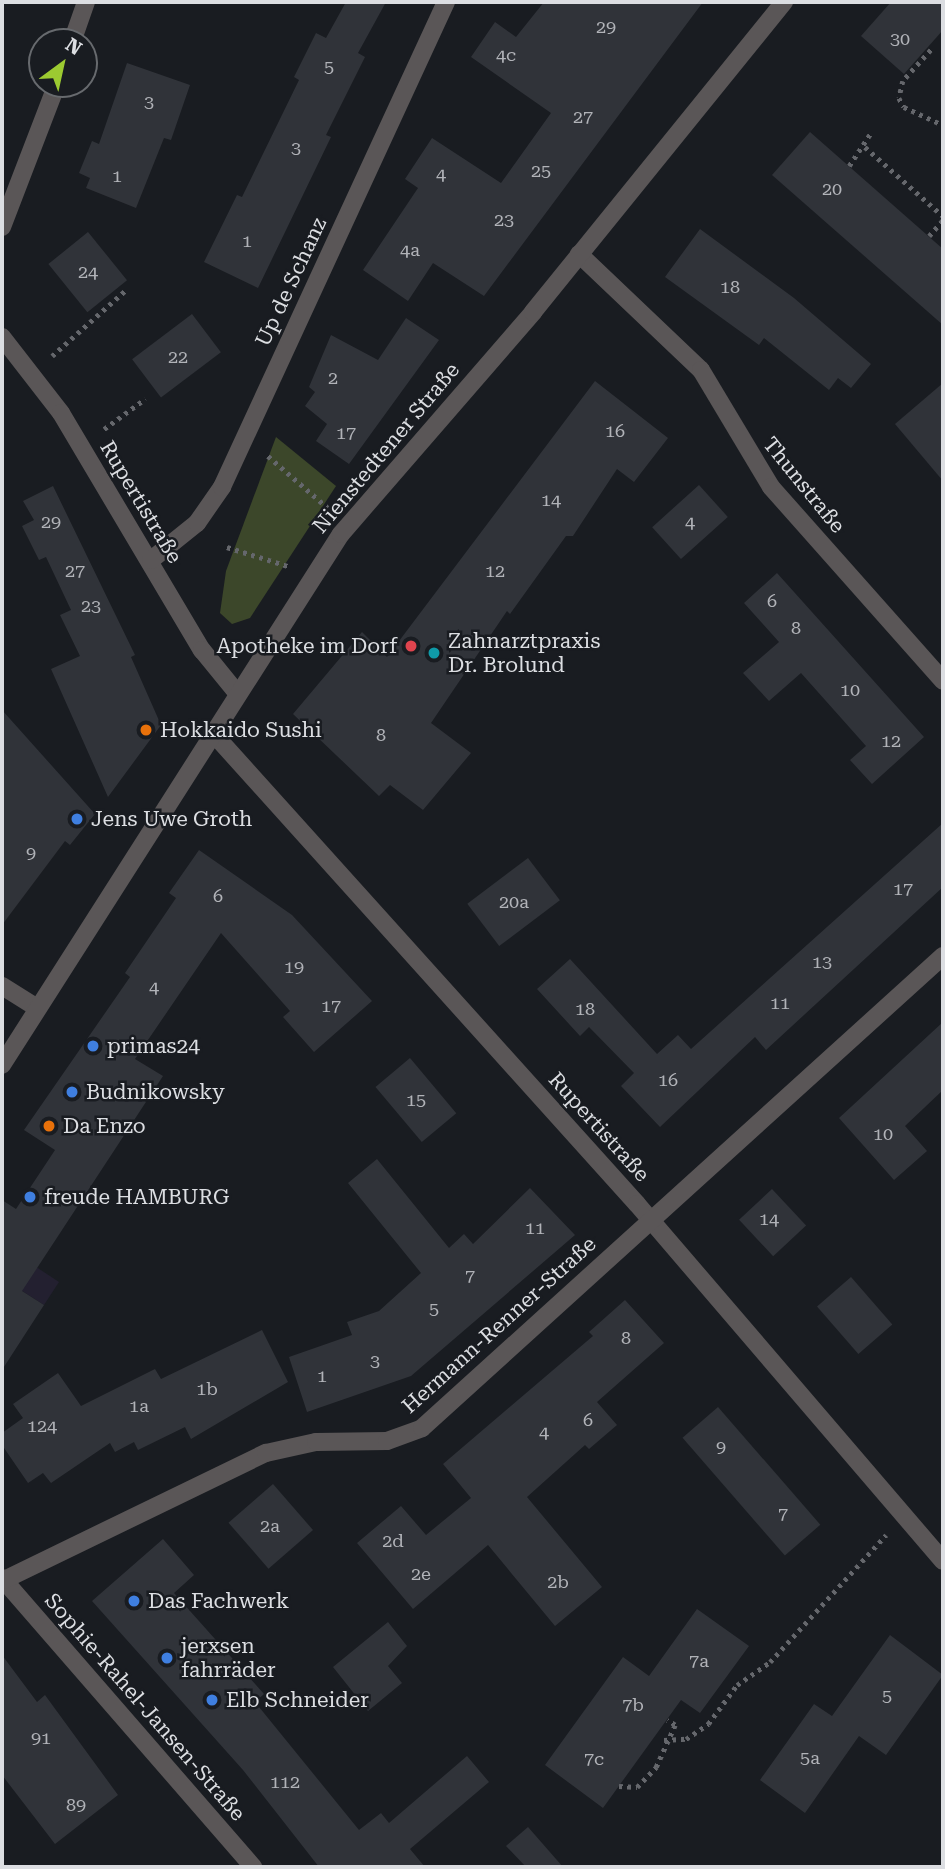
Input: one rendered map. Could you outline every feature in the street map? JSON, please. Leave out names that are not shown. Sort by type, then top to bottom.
[{"type":"street","points":[[77,28],[86,2]]},
{"type":"street","name":"Up de Schanz","points":[[151,559],[197,523],[222,486],[446,2]]},
{"type":"street","name":"Nienstedtener Straße","points":[[2,1065],[35,1007],[355,515],[579,254],[784,2]]},
{"type":"street","points":[[2,227],[52,98]]},
{"type":"street","name":"Thunstraße","points":[[579,254],[701,370],[771,487],[943,681]]},
{"type":"street","name":"Rupertistraße","points":[[2,337],[61,412],[151,559],[202,650],[237,693]]},
{"type":"street","name":"Rupertistraße","points":[[212,732],[650,1219],[943,1561]]},
{"type":"street","name":"Hermann-Renner-Straße","points":[[3,1579],[289,1444],[387,1441],[414,1432],[943,956]]},
{"type":"street","points":[[2,986],[35,1007]]},
{"type":"street","name":"Sophie-Rahel-Jansen-Straße","points":[[3,1579],[253,1867]]},
{"type":"path","points":[[931,50],[903,81],[899,98],[904,107],[943,125]]},
{"type":"path","points":[[849,166],[865,147],[872,131]]},
{"type":"path","points":[[865,147],[943,218],[929,236]]},
{"type":"path","points":[[49,359],[127,289]]},
{"type":"path","points":[[104,429],[145,399]]},
{"type":"path","points":[[265,453],[328,509]]},
{"type":"path","points":[[227,547],[289,566]]},
{"type":"path","points":[[664,1740],[686,1739],[708,1724],[737,1685],[770,1662],[870,1548],[906,1517]]},
{"type":"path","points":[[618,1786],[627,1789],[645,1781],[664,1740],[675,1725],[667,1720]]},
{"type":"shaded area","points":[[6,1247],[59,1282],[44,1305],[2,1278]]},
{"type":"green space","points":[[276,437],[336,486],[250,618],[232,624],[220,613],[226,571]]},
{"type":"building","points":[[346,2],[386,2],[358,53],[365,57],[326,135],[331,137],[258,288],[204,262],[237,195],[242,197],[299,80],[294,77],[316,33],[326,38]]},
{"type":"building","points":[[544,2],[703,2],[484,296],[433,263],[408,301],[363,270],[418,188],[405,179],[432,138],[501,183],[551,113],[471,57],[495,22],[516,37]]},
{"type":"building","points":[[891,2],[943,2],[943,30],[904,74],[861,36]]},
{"type":"building","points":[[127,63],[190,85],[171,140],[164,138],[136,208],[86,188],[90,178],[79,173],[92,141],[99,144]]},
{"type":"building","points":[[810,132],[943,249],[943,325],[772,175]]},
{"type":"building","points":[[700,229],[794,298],[871,364],[851,388],[838,378],[829,390],[764,338],[759,345],[665,277]]},
{"type":"building","points":[[88,232],[127,280],[87,312],[48,264]]},
{"type":"building","points":[[192,314],[221,352],[161,397],[132,359]]},
{"type":"building","points":[[406,318],[439,340],[349,464],[316,441],[327,424],[305,406],[315,392],[309,387],[331,335],[378,360]]},
{"type":"building","points":[[595,381],[668,438],[634,482],[617,469],[573,536],[566,536],[510,614],[507,611],[431,723],[471,753],[423,810],[390,785],[379,796],[293,714],[362,632],[387,657]]},
{"type":"building","points":[[943,383],[943,481],[895,424]]},
{"type":"building","points":[[699,485],[728,517],[681,559],[652,527]]},
{"type":"building","points":[[53,486],[135,655],[131,657],[161,725],[108,797],[51,669],[80,656],[60,615],[71,610],[46,557],[39,560],[22,526],[34,520],[23,501]]},
{"type":"building","points":[[777,573],[924,737],[872,784],[850,760],[866,746],[801,673],[769,701],[743,673],[779,642],[744,603]]},
{"type":"building","points":[[2,710],[95,814],[70,845],[65,841],[2,925]]},
{"type":"building","points":[[943,823],[943,887],[766,1050],[755,1037],[660,1127],[621,1086],[634,1073],[589,1027],[580,1036],[537,989],[570,959],[657,1054],[678,1035],[691,1049]]},
{"type":"building","points":[[199,850],[292,915],[372,1001],[314,1052],[283,1017],[290,1011],[221,933],[135,1059],[163,1076],[22,1291],[44,1305],[2,1370],[2,1200],[16,1209],[55,1150],[24,1130],[130,977],[125,973],[176,898],[169,893]]},
{"type":"building","points":[[528,858],[560,900],[499,946],[467,904]]},
{"type":"building","points":[[943,1022],[943,1090],[905,1126],[927,1151],[894,1180],[839,1118]]},
{"type":"building","points":[[410,1058],[456,1113],[422,1142],[376,1087]]},
{"type":"building","points":[[377,1159],[449,1248],[464,1234],[473,1244],[530,1188],[575,1235],[411,1376],[307,1412],[289,1357],[352,1335],[347,1322],[379,1311],[421,1273],[348,1183]]},
{"type":"building","points":[[772,1189],[806,1226],[773,1256],[739,1220]]},
{"type":"building","points":[[851,1277],[892,1325],[858,1354],[817,1307]]},
{"type":"building","points":[[625,1300],[664,1343],[597,1402],[617,1425],[589,1449],[585,1445],[527,1497],[602,1587],[555,1626],[488,1545],[413,1609],[357,1543],[401,1506],[426,1535],[471,1498],[443,1464],[593,1336],[589,1332]]},
{"type":"building","points":[[262,1330],[288,1382],[191,1439],[185,1427],[138,1450],[134,1442],[115,1452],[110,1443],[51,1483],[43,1473],[28,1483],[2,1445],[2,1433],[23,1418],[13,1404],[58,1373],[81,1406],[155,1369],[161,1379]]},
{"type":"building","points":[[718,1407],[820,1525],[785,1556],[683,1438]]},
{"type":"building","points":[[273,1484],[313,1530],[268,1569],[228,1523]]},
{"type":"building","points":[[163,1539],[194,1575],[174,1593],[264,1694],[255,1702],[359,1830],[381,1813],[389,1823],[467,1756],[489,1782],[410,1849],[425,1867],[319,1867],[243,1770],[92,1601]]},
{"type":"building","points":[[697,1609],[749,1646],[700,1713],[681,1700],[603,1808],[545,1765],[623,1657],[649,1676]]},
{"type":"building","points":[[388,1622],[407,1646],[388,1666],[402,1683],[368,1711],[333,1667]]},
{"type":"building","points":[[890,1635],[943,1675],[886,1755],[859,1736],[805,1813],[760,1780],[814,1704],[832,1716]]},
{"type":"building","points":[[2,1655],[37,1702],[45,1695],[118,1795],[55,1844],[2,1775]]},
{"type":"building","points":[[528,1827],[563,1867],[526,1867],[506,1846]]},
{"type":"place","name":"Apotheke im Dorf","points":[[411,646]]},
{"type":"place","name":"Zahnarztpraxis Dr. Brolund","points":[[434,653]]},
{"type":"place","name":"Hokkaido Sushi","points":[[146,730]]},
{"type":"place","name":"Jens Uwe Groth","points":[[77,819]]},
{"type":"place","name":"primas24","points":[[93,1046]]},
{"type":"place","name":"Budnikowsky","points":[[72,1092]]},
{"type":"place","name":"Da Enzo","points":[[49,1126]]},
{"type":"place","name":"freude HAMBURG","points":[[30,1197]]},
{"type":"place","name":"Das Fachwerk","points":[[134,1601]]},
{"type":"place","name":"jerxsen fahrräder","points":[[167,1658]]},
{"type":"place","name":"Elb Schneider","points":[[212,1700]]}]
